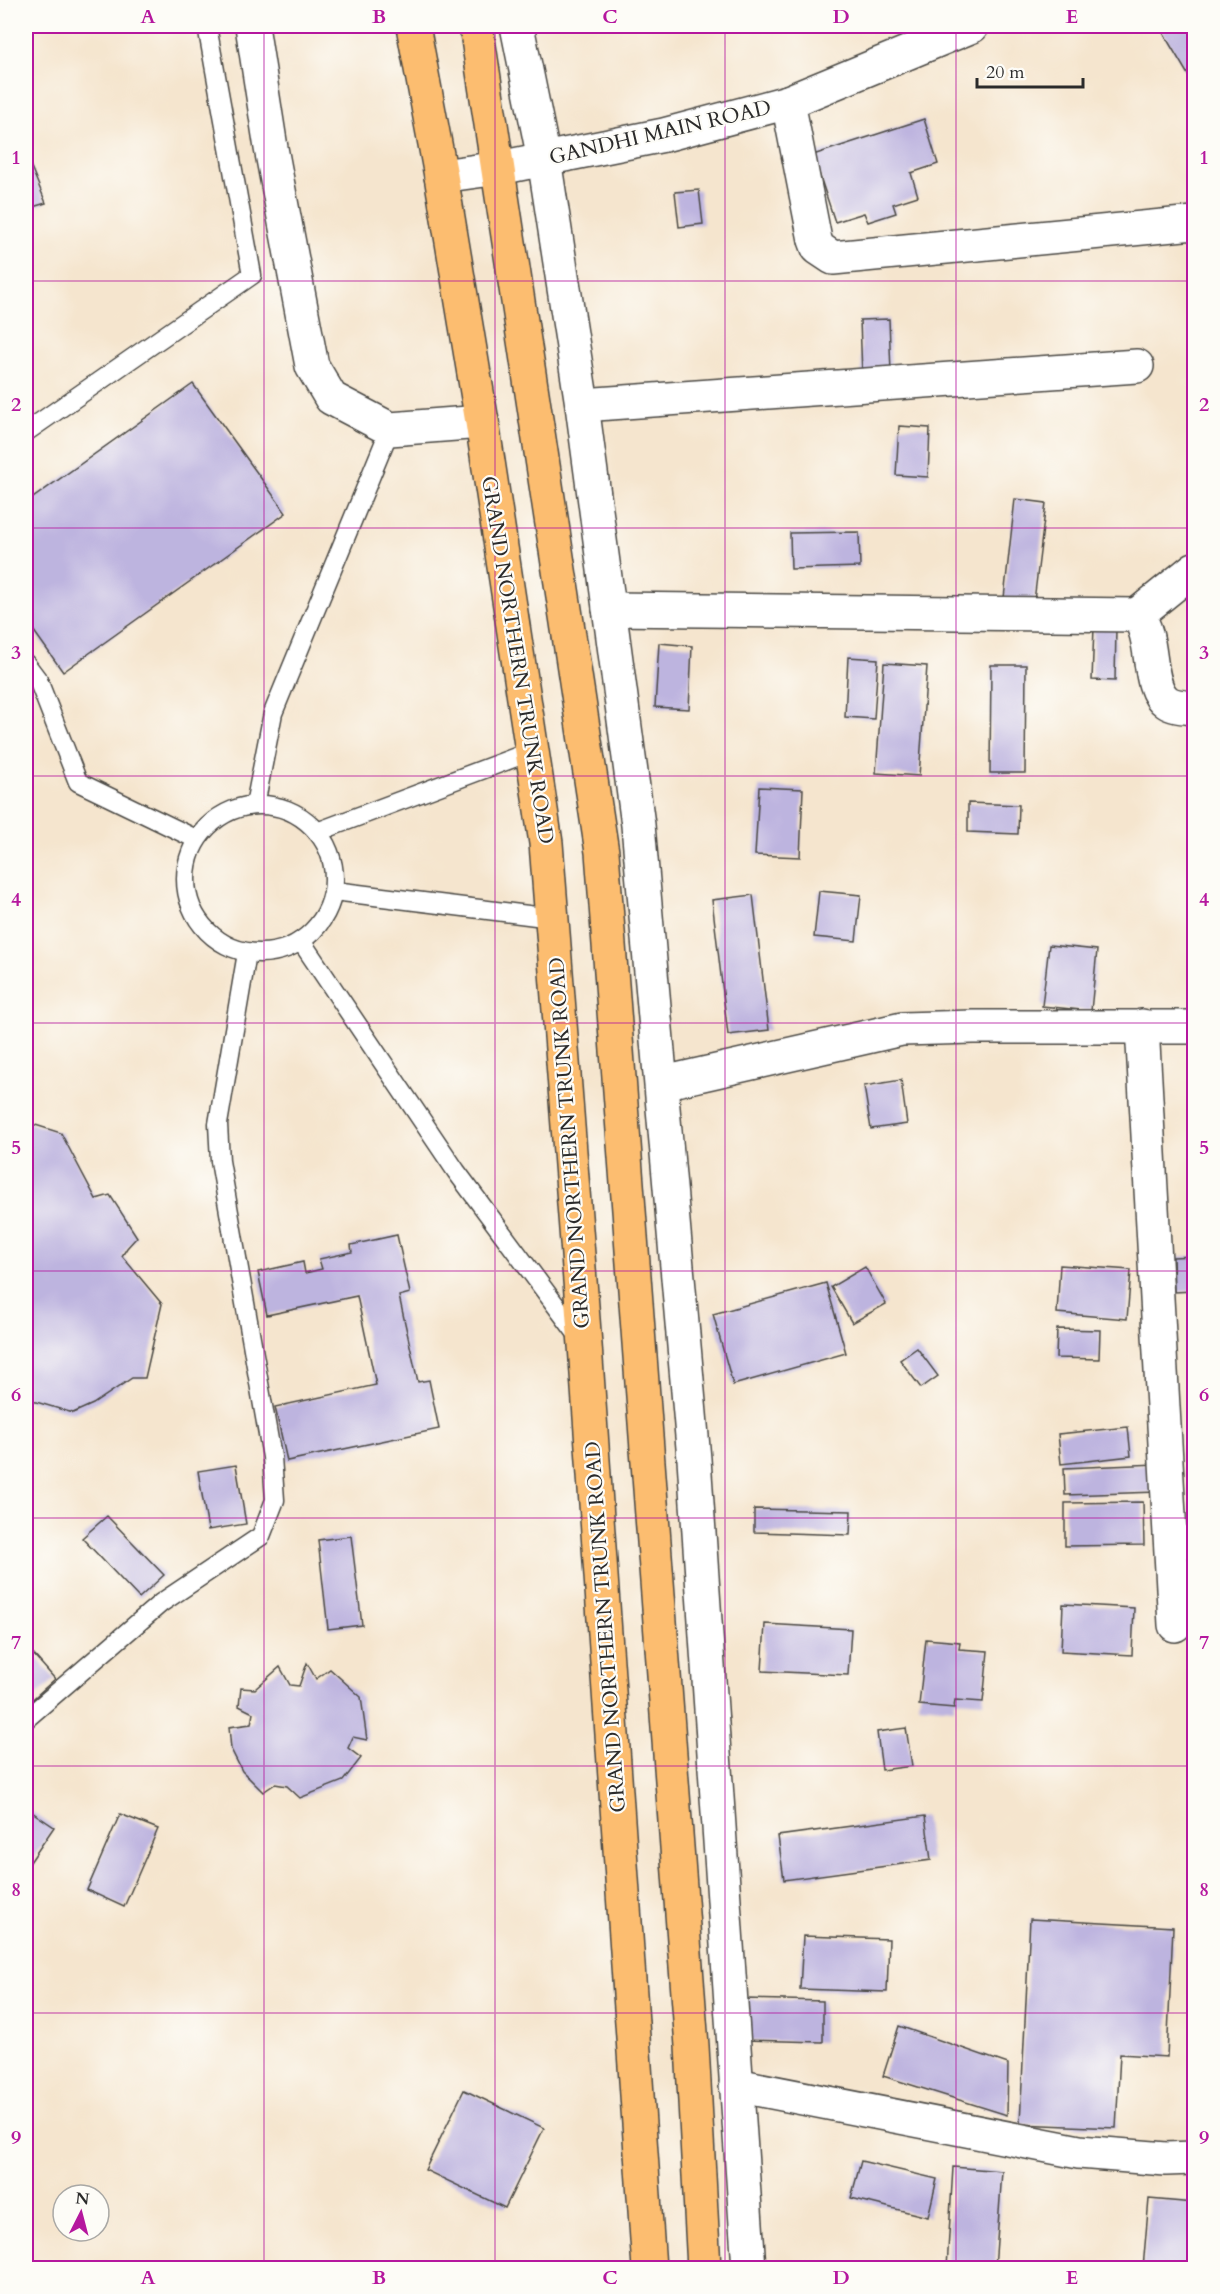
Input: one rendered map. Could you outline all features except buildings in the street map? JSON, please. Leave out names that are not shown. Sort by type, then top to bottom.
[{"type":"highway","name":"GRAND NORTHERN TRUNK ROAD","points":[[413,26],[441,176],[482,422],[546,843],[585,1345],[649,2268]]},
{"type":"highway","points":[[476,26],[602,852],[692,2046],[704,2268]]},
{"type":"street","points":[[252,26],[271,148],[312,366],[331,398],[390,429],[482,422]]},
{"type":"street","points":[[517,26],[544,159],[582,405],[638,825],[663,1083],[694,1459],[749,2268]]},
{"type":"street","name":"GANDHI MAIN ROAD","points":[[441,176],[499,168],[664,135],[788,102],[972,26]]},
{"type":"street","points":[[788,102],[815,240],[818,248],[833,258],[1194,223]]},
{"type":"street","points":[[582,405],[1137,366]]},
{"type":"street","points":[[609,609],[1137,615],[1194,569]]},
{"type":"street","points":[[1137,615],[1142,620],[1148,642],[1157,693],[1168,703],[1194,708]]},
{"type":"street","points":[[1142,1026],[1175,1625]]},
{"type":"street","points":[[663,1083],[902,1029],[1194,1027]]},
{"type":"street","points":[[736,2085],[1079,2152],[1166,2159],[1194,2158]]},
{"type":"lane","points":[[26,432],[252,275],[207,26]]},
{"type":"lane","points":[[255,805],[273,713],[390,429]]},
{"type":"lane","points":[[26,664],[38,680],[78,782],[196,840]]},
{"type":"lane","points":[[317,832],[532,751]]},
{"type":"lane","points":[[255,805],[278,807],[300,817],[317,832],[328,850],[334,870],[334,891],[328,910],[317,928],[285,950],[266,954],[248,953],[224,945],[205,930],[191,910],[185,886],[186,862],[196,840],[212,822],[232,810],[255,805]]},
{"type":"lane","points":[[334,891],[552,918]]},
{"type":"lane","points":[[301,941],[456,1171],[585,1345]]},
{"type":"lane","points":[[26,1719],[161,1603],[261,1536],[276,1500],[272,1457],[220,1161],[218,1124],[248,953]]}]
